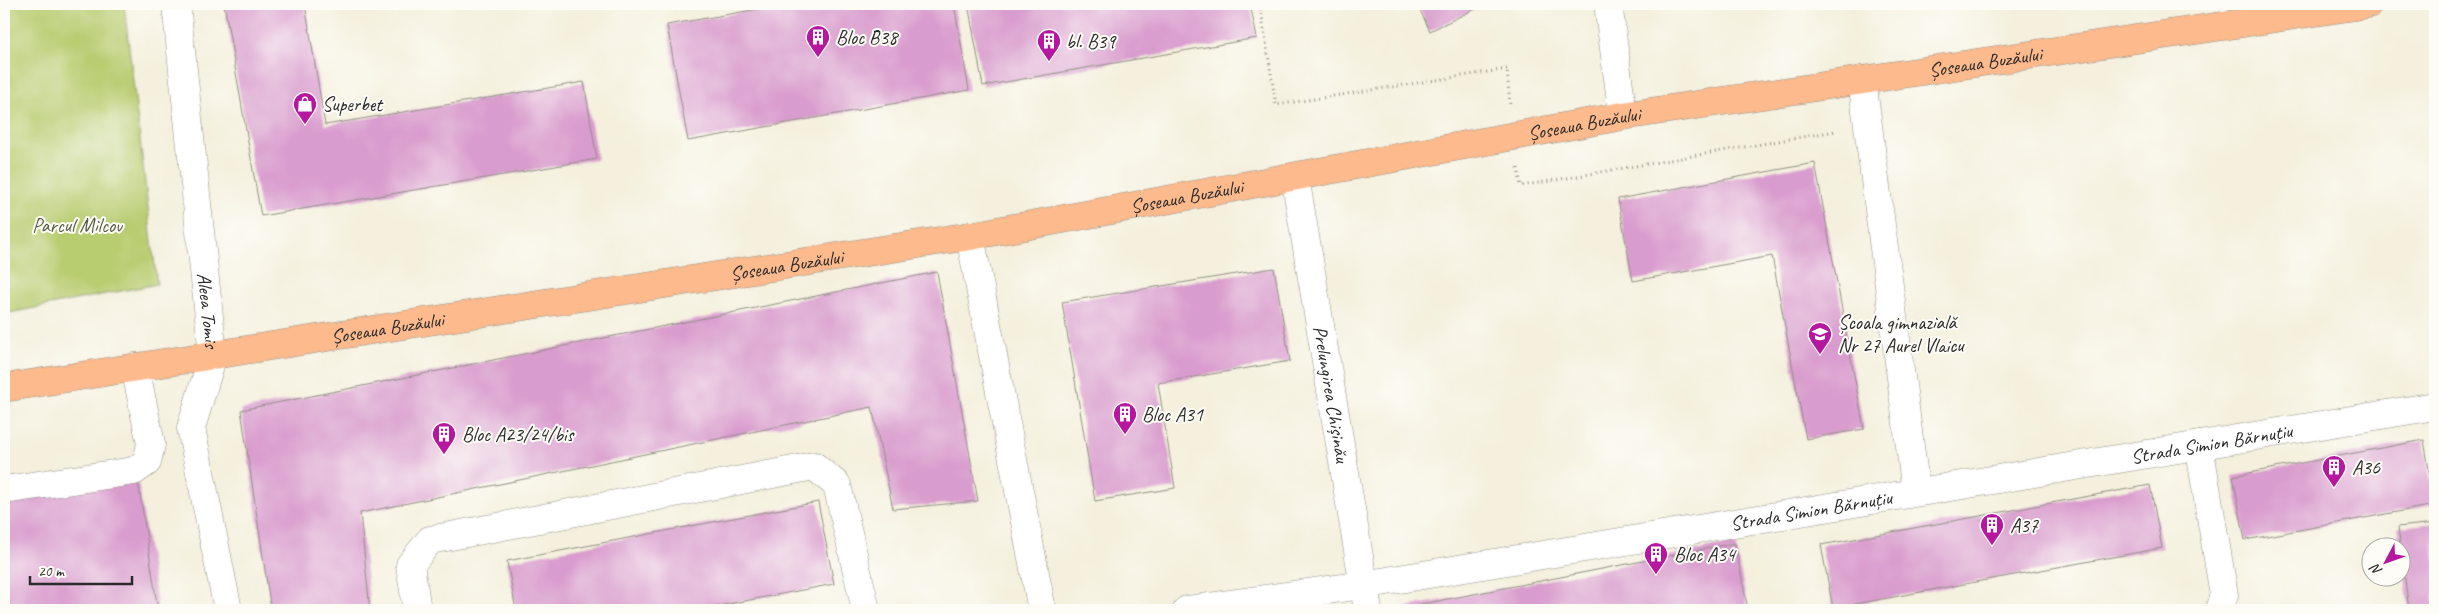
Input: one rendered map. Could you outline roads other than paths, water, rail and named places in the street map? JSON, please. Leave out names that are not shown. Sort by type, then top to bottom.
[{"type":"main road","name":"Șoseaua Buzăului","points":[[4,388],[970,236],[1623,116],[2369,4]]},
{"type":"street","name":"Aleea Tomis","points":[[176,4],[213,355],[191,428],[228,610]]},
{"type":"street","points":[[1608,4],[1623,116]]},
{"type":"street","points":[[1862,80],[1916,492]]},
{"type":"street","name":"Prelungirea Chișinău","points":[[1295,177],[1365,598]]},
{"type":"street","points":[[970,236],[1042,610]]},
{"type":"street","points":[[4,490],[134,471],[147,462],[151,444],[135,367]]},
{"type":"street","name":"Strada Simion Bărnuțiu","points":[[1187,610],[1365,598],[1916,492],[2435,406]]},
{"type":"street","points":[[2199,445],[2224,595],[2219,610]]},
{"type":"street","points":[[417,610],[410,565],[430,540],[814,466],[837,485],[866,610]]},
{"type":"place","name":"Bloc B38","points":[[818,58]]},
{"type":"place","name":"bl. B39","points":[[1049,62]]},
{"type":"place","name":"Superbet","points":[[305,125]]},
{"type":"place","name":"Școala gimnazială Nr 27 Aurel Vlaicu","points":[[1820,355]]},
{"type":"place","name":"Bloc A31","points":[[1125,435]]},
{"type":"place","name":"Bloc A23/24/bis","points":[[444,455]]},
{"type":"place","name":"A36","points":[[2334,488]]},
{"type":"place","name":"A37","points":[[1992,546]]},
{"type":"place","name":"Bloc A34","points":[[1656,575]]},
{"type":"park label","name":"Parcul Milcov","points":[[77,225]]}]
